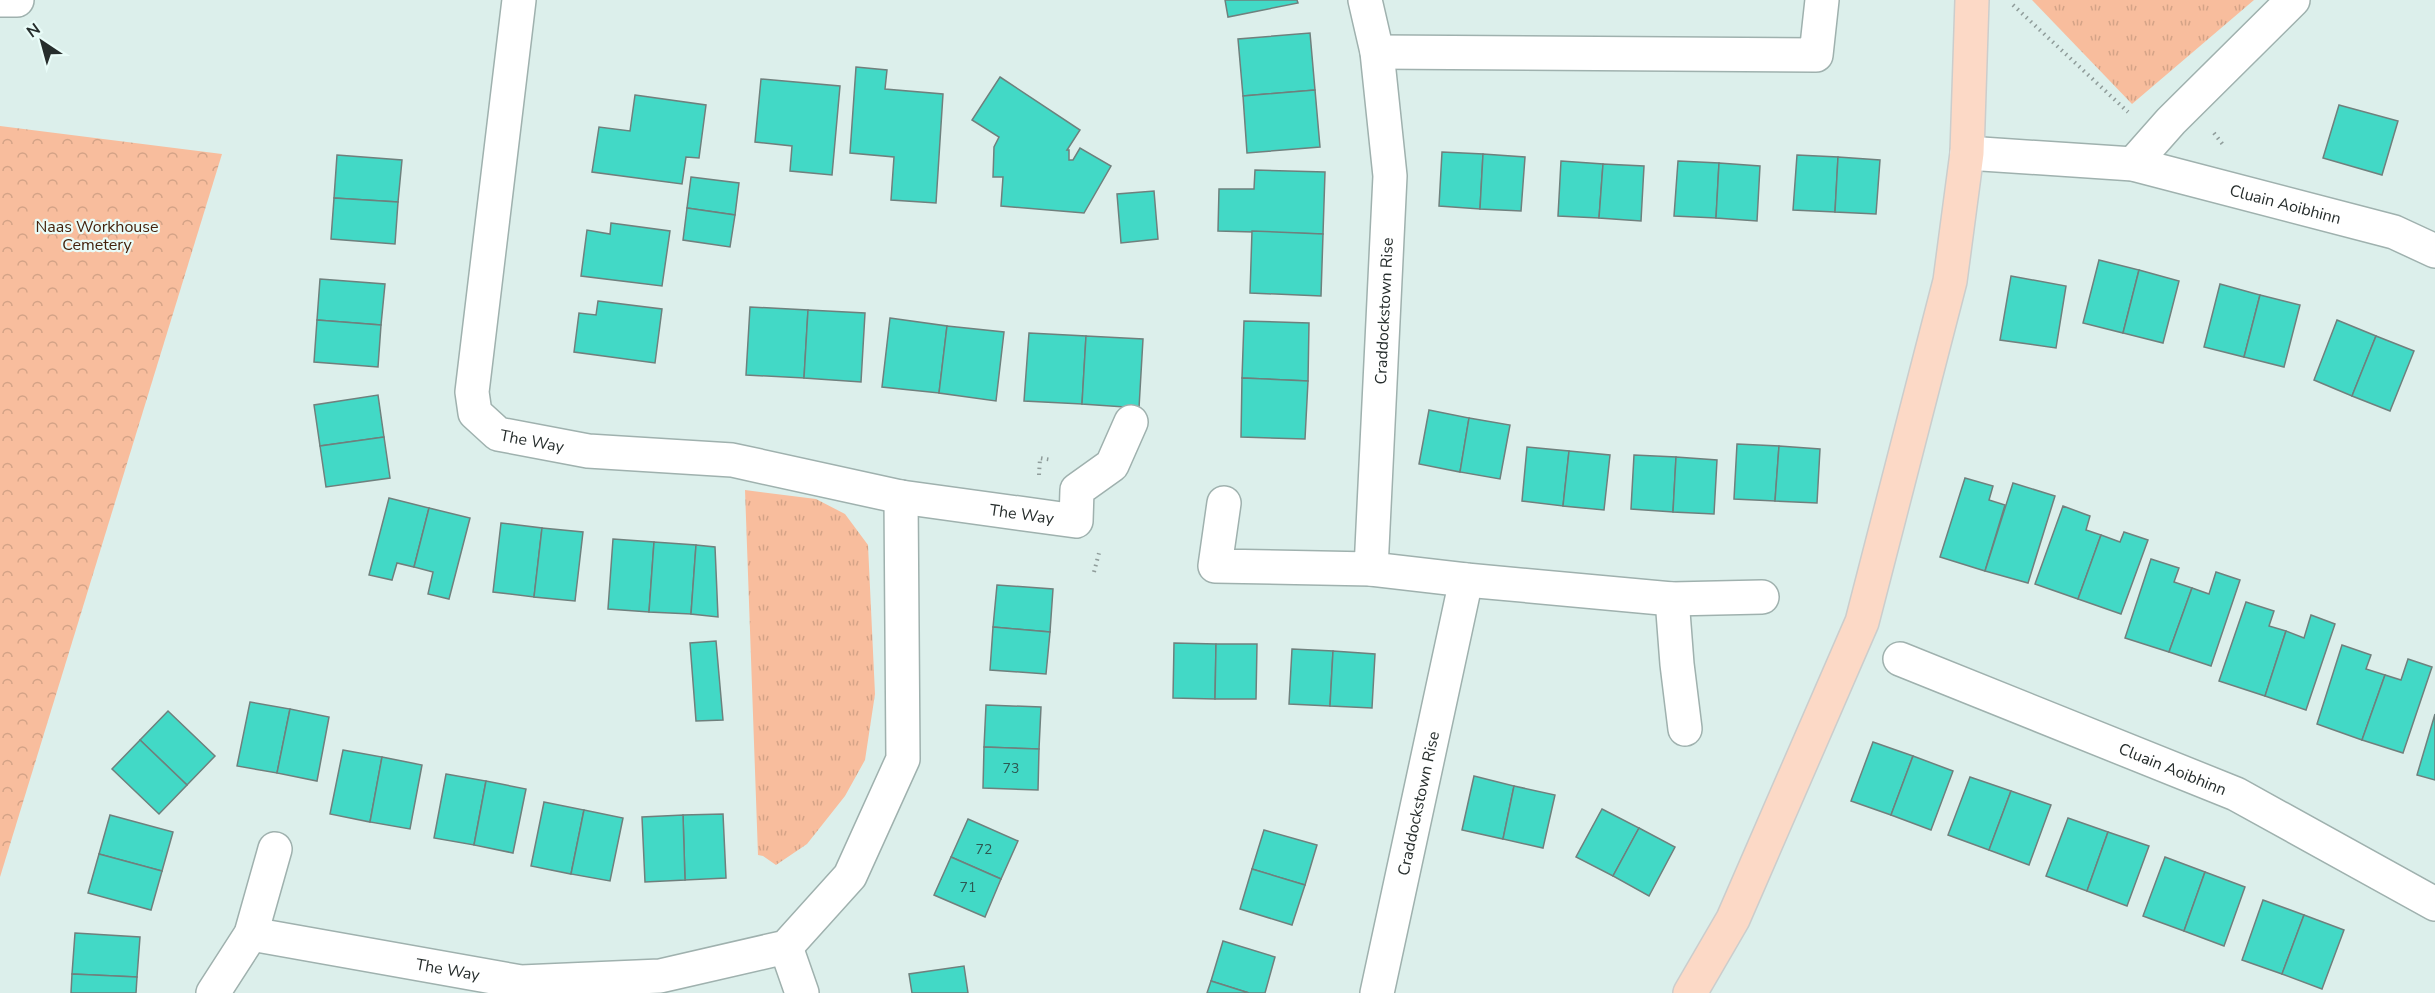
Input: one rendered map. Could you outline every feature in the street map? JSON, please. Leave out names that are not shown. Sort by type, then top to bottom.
[{"type":"main road","points":[[1690,993],[1733,919],[1863,622],[1950,281],[1967,153],[1972,0]]},
{"type":"street","points":[[0,0],[17,0]]},
{"type":"street","name":"The Way","points":[[519,0],[472,393],[475,413],[498,434],[588,451],[732,460],[901,497],[1076,521],[1077,490],[1112,465],[1131,422]]},
{"type":"street","name":"Craddockstown Rise","points":[[1365,0],[1377,52],[1390,176],[1371,569]]},
{"type":"street","points":[[1377,52],[1816,55],[1822,0]]},
{"type":"street","points":[[2133,164],[2171,121],[2293,0]]},
{"type":"street","name":"Cluain Aoibhinn","points":[[1967,153],[2133,164],[2394,232],[2435,251]]},
{"type":"street","points":[[802,993],[786,947],[850,876],[903,759],[901,497]]},
{"type":"street","points":[[1224,503],[1215,566],[1371,569],[1466,580],[1672,598],[1762,597]]},
{"type":"street","name":"Craddockstown Rise","points":[[1377,993],[1466,580]]},
{"type":"street","points":[[1672,598],[1684,729]]},
{"type":"street","name":"Cluain Aoibhinn","points":[[1900,659],[2236,794],[2435,904]]},
{"type":"street","points":[[213,993],[250,934],[276,849]]},
{"type":"street","name":"The Way","points":[[250,934],[521,982],[660,976],[786,947]]},
{"type":"green space","points":[[2032,0],[2254,0],[2132,104]]},
{"type":"green space","name":"Naas Workhouse Cemetery","points":[[0,126],[222,154],[0,877]]},
{"type":"green space","points":[[745,490],[816,499],[845,514],[868,545],[875,694],[865,760],[845,796],[807,844],[776,865],[758,855]]},
{"type":"building","points":[[1225,0],[1297,0],[1298,3],[1228,17]]},
{"type":"building","points":[[1310,33],[1315,90],[1243,96],[1238,39]]},
{"type":"building","points":[[856,67],[887,70],[885,89],[943,94],[936,203],[891,200],[894,157],[850,153]]},
{"type":"building","points":[[1000,77],[1080,130],[1067,150],[1069,150],[1069,160],[1073,160],[1080,148],[1111,166],[1084,213],[1001,206],[1003,177],[993,177],[994,147],[999,137],[972,120]]},
{"type":"building","points":[[761,79],[840,86],[832,175],[790,171],[792,146],[755,142]]},
{"type":"building","points":[[1315,90],[1320,147],[1247,153],[1243,96]]},
{"type":"building","points":[[635,95],[706,105],[699,158],[686,157],[682,184],[592,172],[599,127],[630,131]]},
{"type":"building","points":[[2339,105],[2398,121],[2382,175],[2323,158]]},
{"type":"building","points":[[1442,152],[1483,154],[1480,209],[1439,206]]},
{"type":"building","points":[[1483,154],[1525,157],[1521,211],[1480,209]]},
{"type":"building","points":[[337,155],[402,160],[398,202],[334,198]]},
{"type":"building","points":[[1797,155],[1838,157],[1835,212],[1793,210]]},
{"type":"building","points":[[1838,157],[1880,160],[1876,214],[1835,212]]},
{"type":"building","points":[[1561,161],[1603,164],[1599,218],[1558,216]]},
{"type":"building","points":[[1678,161],[1719,163],[1716,218],[1674,216]]},
{"type":"building","points":[[1719,163],[1760,166],[1757,221],[1716,218]]},
{"type":"building","points":[[1603,164],[1644,166],[1641,221],[1599,218]]},
{"type":"building","points":[[1255,170],[1325,172],[1323,234],[1218,231],[1219,189],[1254,189]]},
{"type":"building","points":[[691,177],[739,183],[735,215],[687,208]]},
{"type":"building","points":[[1154,191],[1158,239],[1121,243],[1117,194]]},
{"type":"building","points":[[334,198],[398,202],[395,244],[331,239]]},
{"type":"building","points":[[687,208],[735,215],[730,247],[683,240]]},
{"type":"building","points":[[611,223],[670,231],[662,286],[581,276],[587,230],[610,234]]},
{"type":"building","points":[[1252,231],[1323,234],[1321,296],[1250,293]]},
{"type":"building","points":[[2099,260],[2139,270],[2123,333],[2083,323]]},
{"type":"building","points":[[2139,270],[2179,281],[2163,343],[2123,333]]},
{"type":"building","points":[[2011,276],[2066,286],[2056,348],[2000,340]]},
{"type":"building","points":[[320,279],[385,284],[381,325],[317,320]]},
{"type":"building","points":[[2220,284],[2260,295],[2244,357],[2204,347]]},
{"type":"building","points":[[2260,295],[2300,305],[2284,367],[2244,357]]},
{"type":"building","points":[[598,301],[662,309],[655,363],[574,352],[579,313],[596,315]]},
{"type":"building","points":[[750,307],[808,310],[804,378],[746,375]]},
{"type":"building","points":[[808,310],[865,313],[861,382],[804,378]]},
{"type":"building","points":[[890,318],[947,326],[939,393],[882,387]]},
{"type":"building","points":[[317,320],[381,325],[378,367],[314,362]]},
{"type":"building","points":[[2337,320],[2376,336],[2352,396],[2314,380]]},
{"type":"building","points":[[1244,321],[1309,323],[1308,381],[1242,378]]},
{"type":"building","points":[[947,326],[1004,332],[996,401],[939,393]]},
{"type":"building","points":[[1029,333],[1086,336],[1082,404],[1024,401]]},
{"type":"building","points":[[1086,336],[1143,339],[1139,408],[1082,404]]},
{"type":"building","points":[[2376,336],[2414,351],[2390,411],[2352,396]]},
{"type":"building","points":[[1242,378],[1308,381],[1305,439],[1241,437]]},
{"type":"building","points":[[378,395],[384,437],[320,446],[314,405]]},
{"type":"building","points":[[1429,410],[1469,418],[1460,472],[1419,464]]},
{"type":"building","points":[[1469,418],[1510,425],[1500,479],[1460,472]]},
{"type":"building","points":[[384,437],[390,478],[326,487],[320,446]]},
{"type":"building","points":[[1737,444],[1779,446],[1775,501],[1734,499]]},
{"type":"building","points":[[1779,446],[1820,449],[1817,503],[1775,501]]},
{"type":"building","points":[[1527,447],[1569,451],[1563,506],[1522,501]]},
{"type":"building","points":[[1569,451],[1610,455],[1604,510],[1563,506]]},
{"type":"building","points":[[1634,455],[1676,457],[1673,512],[1631,509]]},
{"type":"building","points":[[1676,457],[1717,460],[1714,514],[1673,512]]},
{"type":"building","points":[[1965,478],[1993,486],[1989,500],[2005,505],[1985,571],[1940,557]]},
{"type":"building","points":[[2013,483],[2055,496],[2028,583],[1985,571]]},
{"type":"building","points":[[389,498],[429,508],[414,567],[397,563],[392,580],[369,575]]},
{"type":"building","points":[[2063,506],[2090,516],[2086,530],[2101,535],[2078,599],[2035,584]]},
{"type":"building","points":[[429,508],[470,518],[449,599],[428,594],[433,572],[414,567]]},
{"type":"building","points":[[501,523],[542,528],[534,597],[493,592]]},
{"type":"building","points":[[542,528],[583,532],[575,601],[534,597]]},
{"type":"building","points":[[2124,532],[2148,540],[2121,614],[2078,599],[2101,535],[2120,542]]},
{"type":"building","points":[[613,539],[654,542],[649,612],[608,609]]},
{"type":"building","points":[[654,542],[696,545],[691,614],[649,612]]},
{"type":"building","points":[[696,545],[715,547],[718,617],[691,614]]},
{"type":"building","points":[[2151,559],[2179,568],[2174,582],[2192,588],[2169,652],[2125,638]]},
{"type":"building","points":[[2216,572],[2240,580],[2211,666],[2169,652],[2192,588],[2209,594]]},
{"type":"building","points":[[997,585],[1053,589],[1050,632],[993,627]]},
{"type":"building","points":[[2246,602],[2274,611],[2269,626],[2286,631],[2265,696],[2219,681]]},
{"type":"building","points":[[2311,615],[2335,624],[2306,710],[2265,696],[2286,631],[2304,638]]},
{"type":"building","points":[[993,627],[1050,632],[1046,674],[990,670]]},
{"type":"building","points":[[716,641],[723,720],[696,721],[690,643]]},
{"type":"building","points":[[1174,643],[1216,644],[1215,699],[1173,698]]},
{"type":"building","points":[[1216,644],[1257,644],[1256,699],[1215,699]]},
{"type":"building","points":[[2342,645],[2371,655],[2366,669],[2385,675],[2362,740],[2317,724]]},
{"type":"building","points":[[1292,649],[1333,651],[1330,706],[1289,704]]},
{"type":"building","points":[[1333,651],[1375,654],[1372,708],[1330,706]]},
{"type":"building","points":[[2408,659],[2432,667],[2403,753],[2362,740],[2385,675],[2401,680]]},
{"type":"building","points":[[250,702],[290,709],[277,773],[237,766]]},
{"type":"building","points":[[986,705],[1041,707],[1039,749],[984,747]]},
{"type":"building","points":[[290,709],[329,717],[317,781],[277,773]]},
{"type":"building","points":[[168,711],[215,756],[187,785],[140,740]]},
{"type":"building","points":[[2435,714],[2435,780],[2417,775]]},
{"type":"building","points":[[140,740],[187,785],[159,814],[112,769]]},
{"type":"building","points":[[1873,742],[1913,756],[1891,815],[1851,801]]},
{"type":"building","points":[[984,747],[1039,749],[1038,790],[983,788]]},
{"type":"building","points":[[343,750],[382,757],[370,822],[330,814]]},
{"type":"building","points":[[1913,756],[1953,771],[1931,830],[1891,815]]},
{"type":"building","points":[[382,757],[422,765],[410,829],[370,822]]},
{"type":"building","points":[[446,774],[486,781],[474,845],[434,838]]},
{"type":"building","points":[[1474,776],[1514,786],[1503,839],[1462,830]]},
{"type":"building","points":[[1970,777],[2011,791],[1989,850],[1948,835]]},
{"type":"building","points":[[486,781],[526,789],[513,853],[474,845]]},
{"type":"building","points":[[1514,786],[1555,795],[1543,848],[1503,839]]},
{"type":"building","points":[[2011,791],[2051,805],[2029,865],[1989,850]]},
{"type":"building","points":[[544,802],[584,810],[571,874],[531,866]]},
{"type":"building","points":[[1602,809],[1639,828],[1613,876],[1576,857]]},
{"type":"building","points":[[584,810],[623,818],[610,881],[571,874]]},
{"type":"building","points":[[723,814],[726,878],[685,880],[683,815]]},
{"type":"building","points":[[110,815],[173,832],[162,871],[99,854]]},
{"type":"building","points":[[683,815],[685,880],[645,882],[642,817]]},
{"type":"building","points":[[2068,818],[2108,832],[2087,891],[2046,876]]},
{"type":"building","points":[[968,819],[1018,841],[1001,879],[951,857]]},
{"type":"building","points":[[1639,828],[1675,847],[1649,896],[1613,876]]},
{"type":"building","points":[[1264,830],[1317,845],[1305,885],[1252,869]]},
{"type":"building","points":[[2108,832],[2149,846],[2127,906],[2087,891]]},
{"type":"building","points":[[99,854],[162,871],[151,910],[88,893]]},
{"type":"building","points":[[951,857],[1001,879],[985,917],[934,895]]},
{"type":"building","points":[[2165,857],[2205,872],[2184,931],[2143,916]]},
{"type":"building","points":[[1252,869],[1305,885],[1292,925],[1240,909]]},
{"type":"building","points":[[2205,872],[2245,887],[2224,946],[2184,931]]},
{"type":"building","points":[[2263,900],[2304,915],[2282,974],[2242,960]]},
{"type":"building","points":[[2304,915],[2344,930],[2322,989],[2282,974]]},
{"type":"building","points":[[75,933],[140,937],[137,977],[72,974]]},
{"type":"building","points":[[1223,941],[1275,957],[1265,993],[1249,993],[1211,981]]},
{"type":"building","points":[[964,966],[968,993],[912,993],[909,974]]},
{"type":"building","points":[[72,974],[137,977],[136,993],[71,993]]},
{"type":"building","points":[[1211,981],[1249,993],[1207,993]]}]
